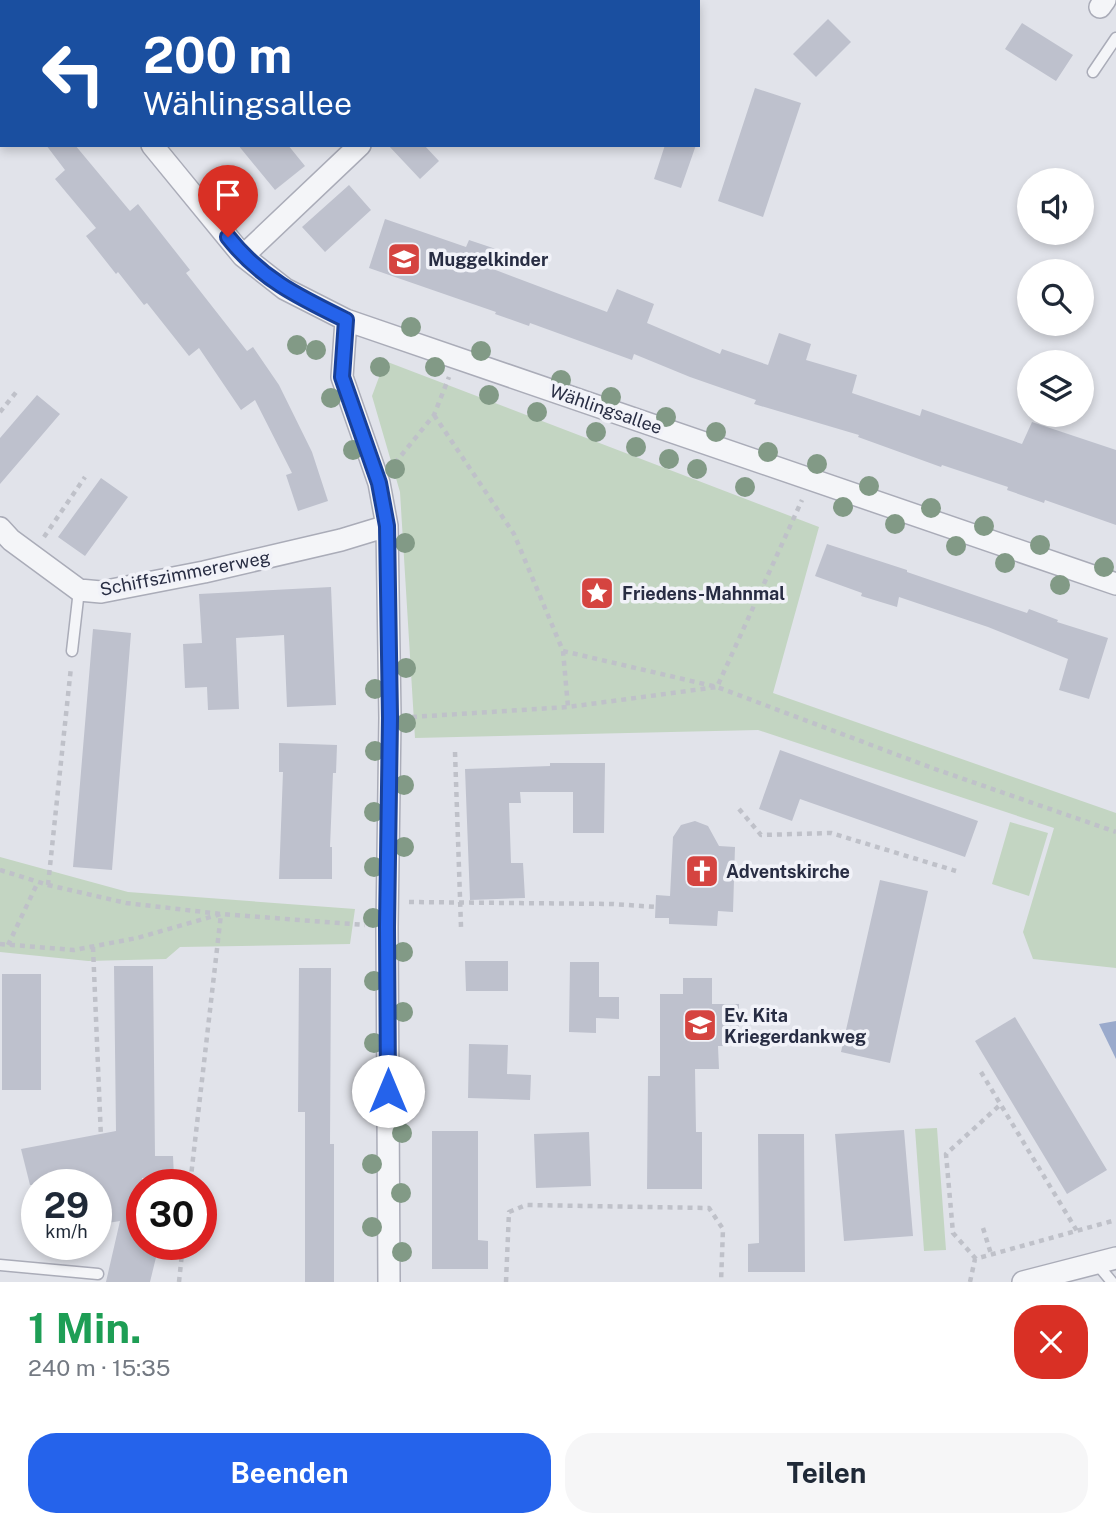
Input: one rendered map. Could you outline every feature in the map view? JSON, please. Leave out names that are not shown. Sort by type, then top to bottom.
[{"type":"street","name":"Wählingsallee","points":[[154,147],[243,256],[285,289],[346,320],[1116,584]]},
{"type":"street","points":[[243,256],[358,147]]},
{"type":"street","points":[[346,320],[342,377],[379,483],[387,526],[390,718],[387,902],[389,1282]]},
{"type":"street","name":"Schiffszimmererweg","points":[[0,528],[11,540],[79,590],[101,592],[204,572],[341,540],[387,526]]},
{"type":"street","points":[[1023,1282],[1106,1261]]},
{"type":"lane","points":[[1093,72],[1116,38]]},
{"type":"lane","points":[[72,651],[79,590]]},
{"type":"lane","points":[[1106,1261],[1112,1282]]},
{"type":"lane","points":[[0,1265],[98,1275]]},
{"type":"path","points":[[379,483],[434,415],[456,359]]},
{"type":"path","points":[[0,412],[18,390]]},
{"type":"path","points":[[434,415],[514,534],[563,651],[568,707]]},
{"type":"path","points":[[31,555],[85,477]]},
{"type":"path","points":[[717,687],[810,481]]},
{"type":"path","points":[[48,885],[72,651]]},
{"type":"path","points":[[563,651],[717,687],[909,760],[1116,832]]},
{"type":"path","points":[[390,718],[568,707],[717,687]]},
{"type":"path","points":[[455,752],[461,927]]},
{"type":"path","points":[[739,809],[761,835],[831,834],[956,871]]},
{"type":"path","points":[[0,870],[48,885],[126,903],[221,914],[387,927]]},
{"type":"path","points":[[8,944],[38,882]]},
{"type":"path","points":[[387,902],[613,904],[656,907]]},
{"type":"path","points":[[0,944],[74,950],[138,939],[221,914]]},
{"type":"path","points":[[192,1169],[221,914]]},
{"type":"path","points":[[93,947],[101,1138]]},
{"type":"path","points":[[981,1072],[1077,1231]]},
{"type":"path","points":[[976,1258],[953,1233],[946,1154],[1001,1104]]},
{"type":"path","points":[[506,1282],[509,1212],[526,1205],[709,1208],[723,1229],[721,1282]]},
{"type":"path","points":[[976,1258],[1116,1220]]},
{"type":"path","points":[[983,1228],[991,1254]]},
{"type":"path","points":[[970,1282],[976,1258]]},
{"type":"path","points":[[179,1282],[181,1260]]},
{"type":"green space","points":[[385,361],[819,527],[773,693],[1116,813],[1116,968],[1033,959],[1023,932],[1054,828],[758,730],[415,738],[400,492],[372,396]]},
{"type":"green space","points":[[1010,822],[1048,833],[1029,896],[992,884]]},
{"type":"green space","points":[[0,857],[128,892],[355,909],[350,944],[180,947],[166,959],[88,961],[0,952]]},
{"type":"green space","points":[[937,1128],[946,1250],[924,1251],[915,1129]]},
{"type":"water","points":[[1116,1021],[1116,1059],[1099,1024]]},
{"type":"building","points":[[828,19],[851,42],[816,77],[793,54]]},
{"type":"building","points":[[1022,23],[1073,55],[1056,81],[1005,49]]},
{"type":"building","points":[[755,88],[801,103],[763,217],[718,201]]},
{"type":"building","points":[[48,147],[77,147],[130,211],[138,204],[190,270],[186,273],[247,351],[253,347],[279,385],[312,452],[328,501],[298,511],[286,475],[292,473],[255,400],[241,410],[199,348],[189,356],[147,303],[144,305],[118,272],[116,274],[86,236],[96,228],[55,179],[65,170]]},
{"type":"building","points":[[240,147],[290,147],[305,166],[275,190]]},
{"type":"building","points":[[390,147],[426,147],[439,161],[420,179]]},
{"type":"building","points":[[664,147],[695,147],[681,188],[654,179]]},
{"type":"building","points":[[349,185],[371,210],[325,252],[302,227]]},
{"type":"building","points":[[385,219],[466,247],[469,240],[499,250],[493,269],[607,312],[617,289],[654,304],[647,323],[720,354],[722,349],[768,365],[779,333],[811,344],[806,360],[857,375],[852,393],[920,416],[922,409],[1022,444],[1030,427],[1047,427],[1116,450],[1116,525],[1045,500],[1044,503],[1007,490],[1008,487],[942,465],[941,467],[858,437],[859,435],[754,404],[756,400],[634,354],[632,360],[369,268]]},
{"type":"building","points":[[37,395],[60,414],[0,484],[0,438]]},
{"type":"building","points":[[101,478],[128,497],[85,556],[58,537]]},
{"type":"building","points":[[827,544],[1027,613],[1029,609],[1058,620],[1057,622],[1108,638],[1089,699],[1059,690],[1068,659],[988,627],[899,597],[897,607],[861,596],[862,593],[815,576]]},
{"type":"building","points":[[331,587],[336,705],[287,707],[284,635],[236,638],[239,709],[208,710],[207,687],[185,688],[183,644],[202,643],[199,594]]},
{"type":"building","points":[[93,629],[131,633],[112,870],[73,867]]},
{"type":"building","points":[[279,743],[337,745],[330,847],[332,879],[279,879],[283,772],[279,772]]},
{"type":"building","points":[[780,750],[978,821],[965,857],[800,799],[792,821],[759,809]]},
{"type":"building","points":[[550,763],[605,763],[604,833],[573,833],[573,792],[520,792],[521,803],[509,803],[511,863],[523,863],[525,898],[470,900],[465,769],[550,766]]},
{"type":"building","name":"Adventskirche","points":[[695,821],[708,826],[719,846],[735,847],[733,912],[718,911],[717,926],[669,924],[669,918],[655,918],[656,895],[670,896],[673,837],[681,825]]},
{"type":"building","points":[[880,880],[928,891],[890,1063],[841,1052]]},
{"type":"building","points":[[465,961],[508,961],[508,991],[466,991]]},
{"type":"building","points":[[570,962],[599,962],[599,997],[619,997],[619,1019],[596,1018],[596,1033],[569,1032]]},
{"type":"building","points":[[114,966],[153,966],[155,1156],[173,1156],[174,1169],[126,1169],[126,1260],[155,1260],[150,1282],[106,1282],[120,1221],[112,1222],[112,1169],[26,1169],[21,1149],[116,1131]]},
{"type":"building","points":[[299,968],[331,968],[330,1144],[334,1144],[334,1282],[305,1282],[305,1112],[298,1112]]},
{"type":"building","points":[[2,974],[41,974],[41,1090],[2,1090]]},
{"type":"building","points":[[683,978],[712,978],[712,1004],[739,1004],[739,1046],[718,1046],[719,1069],[695,1069],[696,1132],[702,1132],[702,1189],[647,1189],[648,1076],[660,1076],[660,994],[683,994]]},
{"type":"building","points":[[1015,1017],[1107,1170],[1067,1194],[975,1041]]},
{"type":"building","points":[[469,1044],[508,1045],[507,1074],[531,1075],[530,1100],[468,1098]]},
{"type":"building","points":[[904,1130],[913,1236],[844,1241],[835,1134]]},
{"type":"building","points":[[432,1131],[478,1131],[478,1240],[488,1241],[488,1269],[432,1269]]},
{"type":"building","points":[[589,1132],[591,1186],[536,1188],[534,1134]]},
{"type":"building","points":[[758,1134],[804,1134],[805,1272],[748,1272],[748,1244],[759,1243]]},
{"type":"place","name":"Muggelkinder","points":[[404,259]]},
{"type":"place","name":"Friedens-Mahnmal","points":[[597,593]]},
{"type":"place","name":"Adventskirche","points":[[702,871]]},
{"type":"place","name":"Ev. Kita Kriegerdankweg","points":[[700,1025]]},
{"type":"route","points":[[228,237],[243,256],[285,289],[346,320],[342,377],[379,483],[387,526],[388,554],[388,1091]]}]
